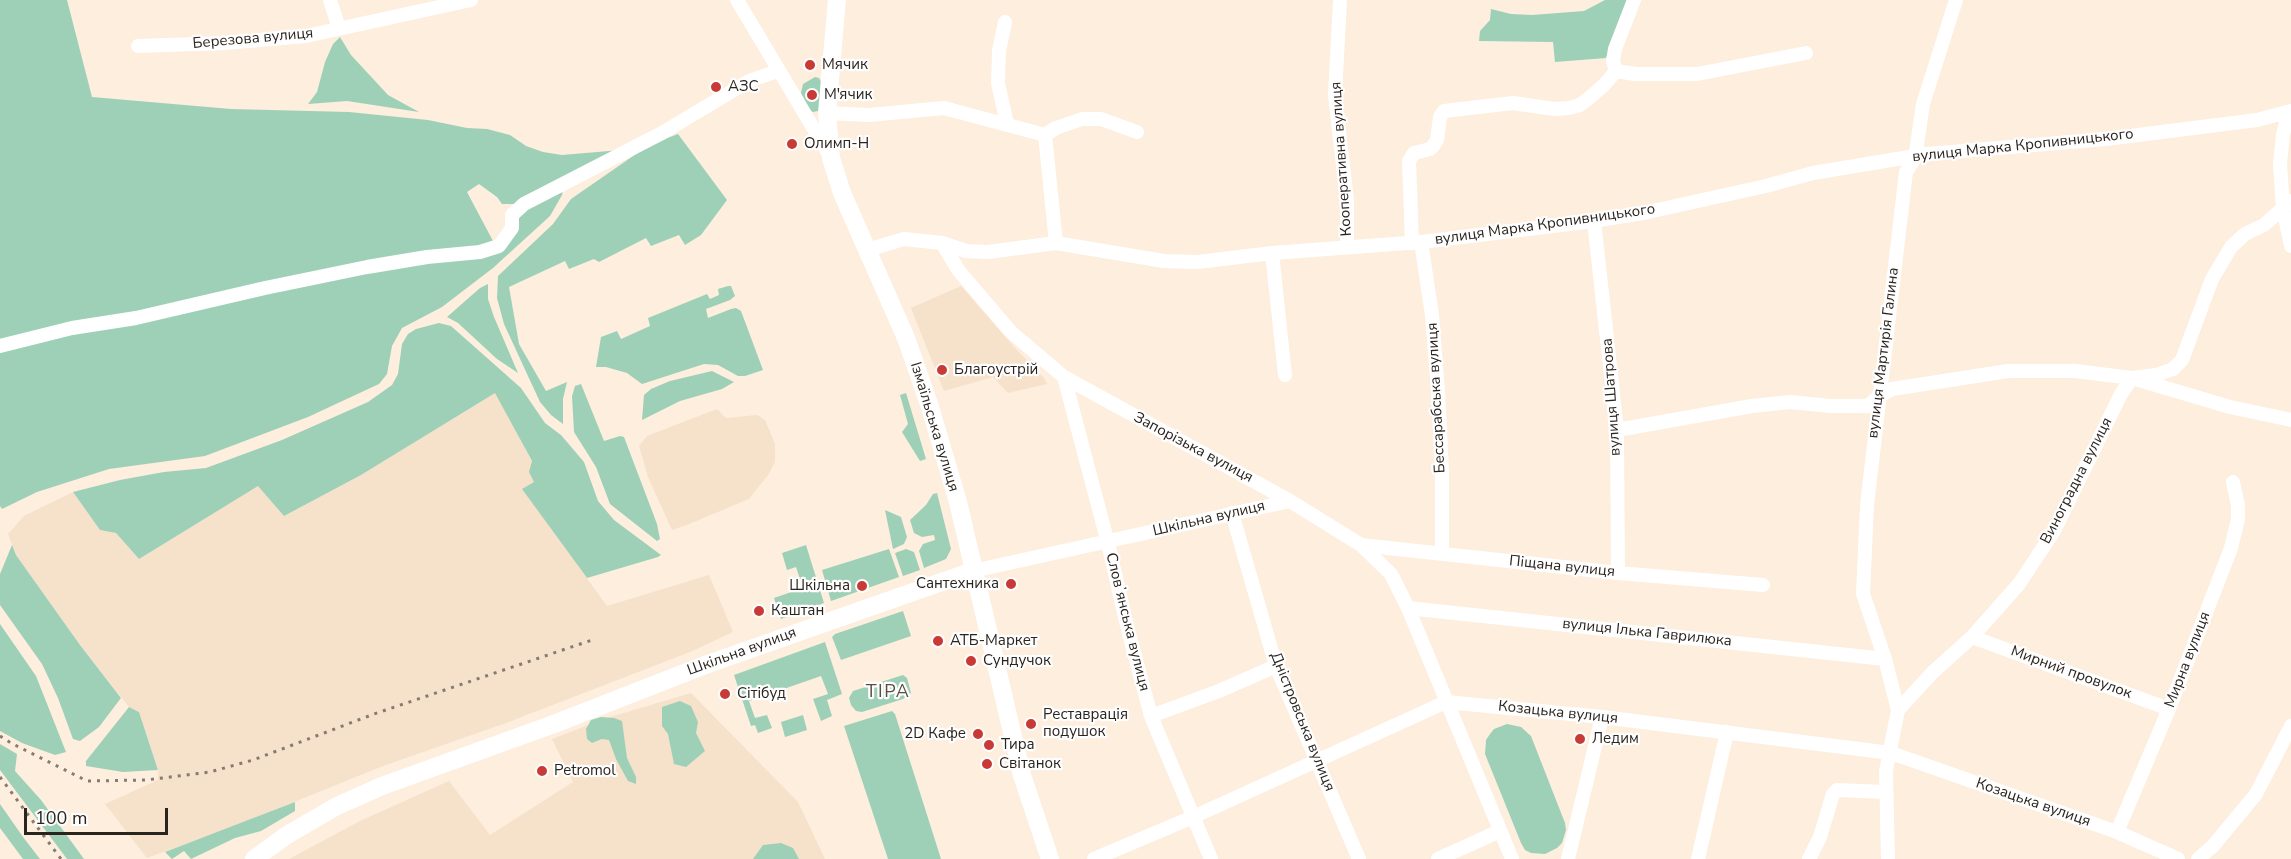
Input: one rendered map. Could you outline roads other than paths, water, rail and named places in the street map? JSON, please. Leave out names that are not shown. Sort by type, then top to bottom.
[{"type":"main road","name":"Ізмаїльська вулиця","points":[[837,0],[827,113],[831,158],[843,193],[906,338],[930,406],[958,502],[1022,775],[1050,859]]},
{"type":"main road","name":"Шкільна вулиця","points":[[254,859],[287,835],[337,806],[382,786],[554,724],[705,665],[973,571]]},
{"type":"street","points":[[330,0],[339,28]]},
{"type":"street","name":"Березова вулиця","points":[[138,46],[306,36],[471,0]]},
{"type":"street","points":[[737,0],[831,158]]},
{"type":"street","name":"Кооперативна вулиця","points":[[1340,0],[1335,95],[1347,201],[1347,247]]},
{"type":"street","points":[[1634,0],[1615,49],[1613,61],[1616,70],[1635,74],[1697,74],[1806,53]]},
{"type":"street","name":"вулиця Мартирія Галина","points":[[1898,710],[1885,659],[1863,594],[1867,505],[1906,172],[1915,158],[1923,104],[1956,0]]},
{"type":"street","points":[[1005,22],[999,51],[998,83],[1007,124]]},
{"type":"street","name":"Бессарабська вулиця","points":[[1442,554],[1442,472],[1432,315],[1417,243],[1409,161],[1414,153],[1434,146],[1440,117],[1444,111],[1513,104],[1554,109],[1569,108],[1580,105],[1604,86],[1616,70]]},
{"type":"street","points":[[0,346],[72,328],[136,318],[355,269],[427,257],[480,252],[500,246],[512,228],[512,215],[524,204],[662,133],[749,81],[778,71]]},
{"type":"street","points":[[827,113],[870,115],[944,108],[1045,135],[1056,128],[1082,119],[1101,119],[1137,132]]},
{"type":"street","name":"вулиця Марка Кропивницького","points":[[867,250],[904,239],[942,243],[966,251],[988,252],[1056,243],[1164,261],[1198,262],[1272,253],[1417,243],[1594,221],[1707,200],[1813,173],[1915,158],[1927,154],[2106,139],[2270,117],[2291,111]]},
{"type":"street","points":[[2270,117],[2276,121],[2283,135]]},
{"type":"street","points":[[2291,117],[2286,122],[2280,163],[2291,246]]},
{"type":"street","points":[[1045,135],[1056,243]]},
{"type":"street","points":[[2132,378],[2156,375],[2173,369],[2182,360],[2212,279],[2231,246],[2245,234],[2264,225],[2287,205]]},
{"type":"street","name":"вулиця Шатрова","points":[[1594,221],[1617,430],[1618,573]]},
{"type":"street","name":"Запорізька вулиця","points":[[942,243],[959,271],[1011,332],[1064,377],[1290,501],[1361,545],[1391,574],[1408,608],[1512,859]]},
{"type":"street","points":[[1272,253],[1285,375]]},
{"type":"street","points":[[1617,430],[1780,403],[1868,406],[1892,389],[2008,371],[2074,371],[2132,378],[2230,408],[2291,420]]},
{"type":"street","name":"Словʼянська вулиця","points":[[1064,377],[1108,543],[1150,716],[1211,859]]},
{"type":"street","name":"Виноградна вулиця","points":[[1898,710],[1933,672],[1972,638],[2019,584],[2054,531],[2121,394],[2132,378]]},
{"type":"street","name":"Мирна вулиця","points":[[2117,832],[2169,709],[2235,537],[2238,506],[2233,482]]},
{"type":"street","name":"Шкільна вулиця","points":[[973,571],[1290,501]]},
{"type":"street","name":"Дністровська вулиця","points":[[1232,513],[1276,666],[1359,859]]},
{"type":"street","name":"Піщана вулиця","points":[[1361,545],[1618,573],[1763,585]]},
{"type":"street","points":[[1391,574],[1390,560],[1401,550]]},
{"type":"street","name":"вулиця Ілька Гаврилюка","points":[[1408,608],[1885,659]]},
{"type":"street","name":"Мирний провулок","points":[[1972,638],[2169,709]]},
{"type":"street","points":[[1150,716],[1219,691],[1276,666]]},
{"type":"street","name":"Козацька вулиця","points":[[1095,859],[1446,702],[1602,717],[1891,753],[2117,832],[2178,859]]},
{"type":"street","points":[[1888,859],[1886,771],[1898,710]]},
{"type":"street","points":[[1568,859],[1602,717]]},
{"type":"street","points":[[2198,859],[2213,846],[2256,794],[2291,726]]},
{"type":"street","points":[[1698,859],[1727,732]]},
{"type":"street","points":[[1809,859],[1820,837],[1833,794],[1837,790],[1885,792]]},
{"type":"street","points":[[1438,859],[1500,831]]},
{"type":"railway","points":[[0,736],[87,781],[146,780],[210,772],[253,760],[374,714],[595,639]]},
{"type":"railway","points":[[0,777],[61,859]]},
{"type":"place","name":"Мячик","points":[[810,65]]},
{"type":"place","name":"АЗС","points":[[716,87]]},
{"type":"place","name":"М'ячик","points":[[812,95]]},
{"type":"place","name":"Олимп-Н","points":[[792,144]]},
{"type":"place","name":"Благоустрій","points":[[942,370]]},
{"type":"place","name":"Сантехника","points":[[1011,584]]},
{"type":"place","name":"Шкільна","points":[[862,586]]},
{"type":"place","name":"Каштан","points":[[759,611]]},
{"type":"place","name":"АТБ-Маркет","points":[[938,641]]},
{"type":"place","name":"Сундучок","points":[[971,661]]},
{"type":"place","name":"Сітібуд","points":[[725,694]]},
{"type":"place","name":"Реставрація подушок","points":[[1031,724]]},
{"type":"place","name":"2D Кафе","points":[[978,734]]},
{"type":"place","name":"Ледим","points":[[1580,739]]},
{"type":"place","name":"Тира","points":[[989,745]]},
{"type":"place","name":"Світанок","points":[[987,764]]},
{"type":"place","name":"Petromol","points":[[542,771]]},
{"type":"district","name":"ТІРА","points":[[888,693]]}]
